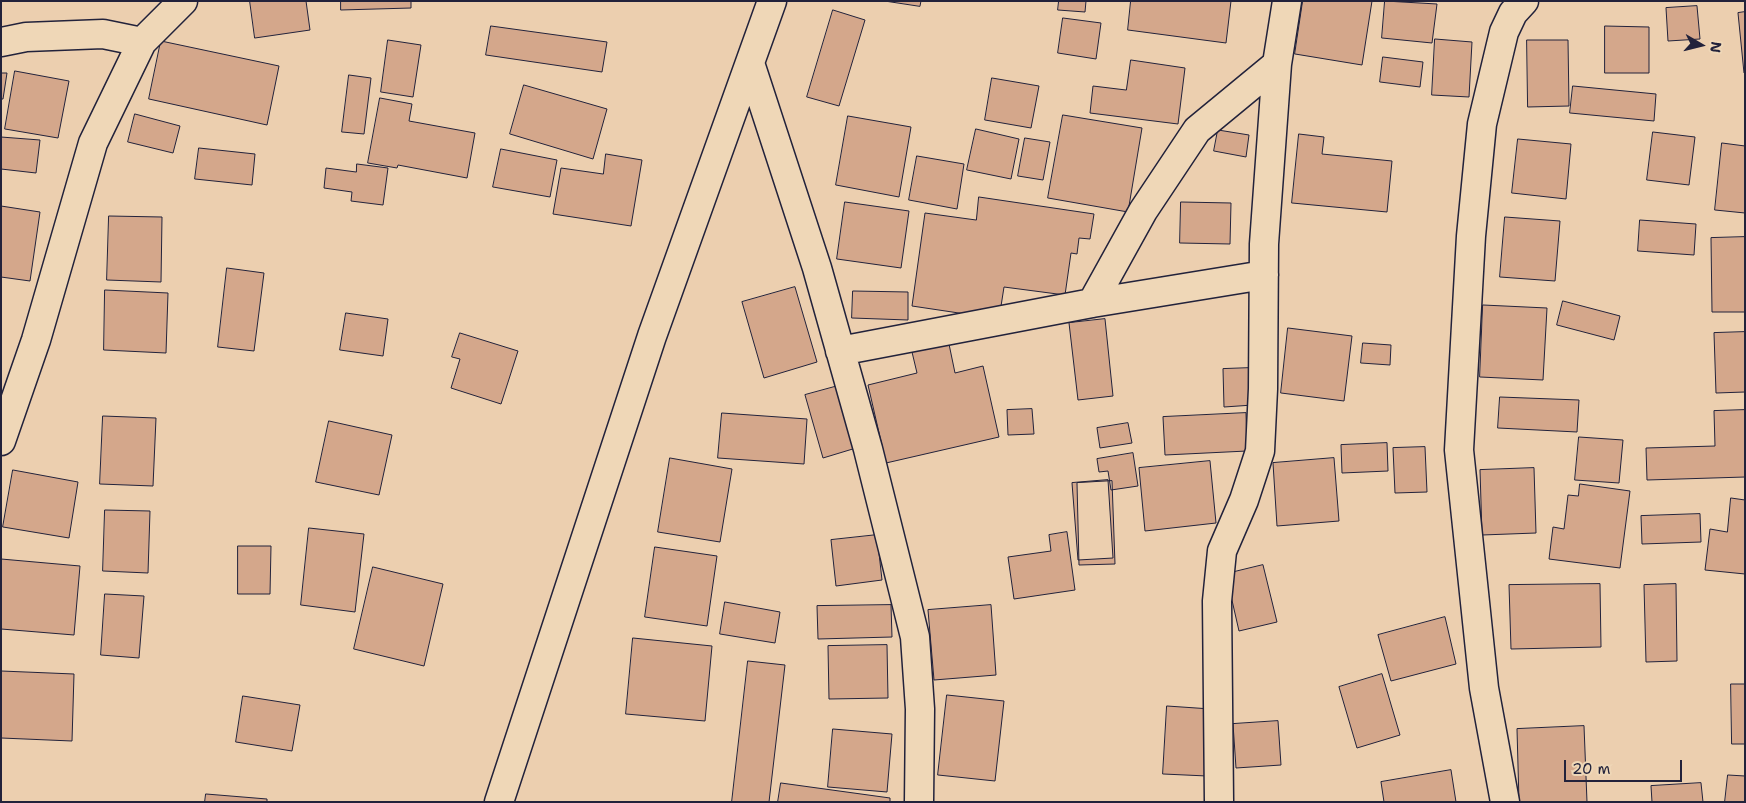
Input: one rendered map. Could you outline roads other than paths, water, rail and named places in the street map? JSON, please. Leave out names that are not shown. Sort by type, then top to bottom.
[{"type":"street","points":[[1,440],[36,340],[93,143],[142,42],[183,1]]},
{"type":"street","points":[[499,802],[652,336],[772,1]]},
{"type":"street","points":[[1219,802],[1217,601],[1222,551],[1244,500],[1260,451],[1264,389],[1264,244],[1277,64],[1287,1]]},
{"type":"street","points":[[1504,802],[1484,688],[1459,450],[1471,236],[1482,124],[1504,32],[1512,13],[1524,1]]},
{"type":"street","points":[[1,42],[26,37],[104,34],[142,42]]},
{"type":"street","points":[[750,63],[817,268],[868,450],[915,637],[920,709],[919,802]]},
{"type":"street","points":[[1092,303],[1143,211],[1196,130],[1277,64]]},
{"type":"street","points":[[840,351],[1092,303],[1264,275]]}]
